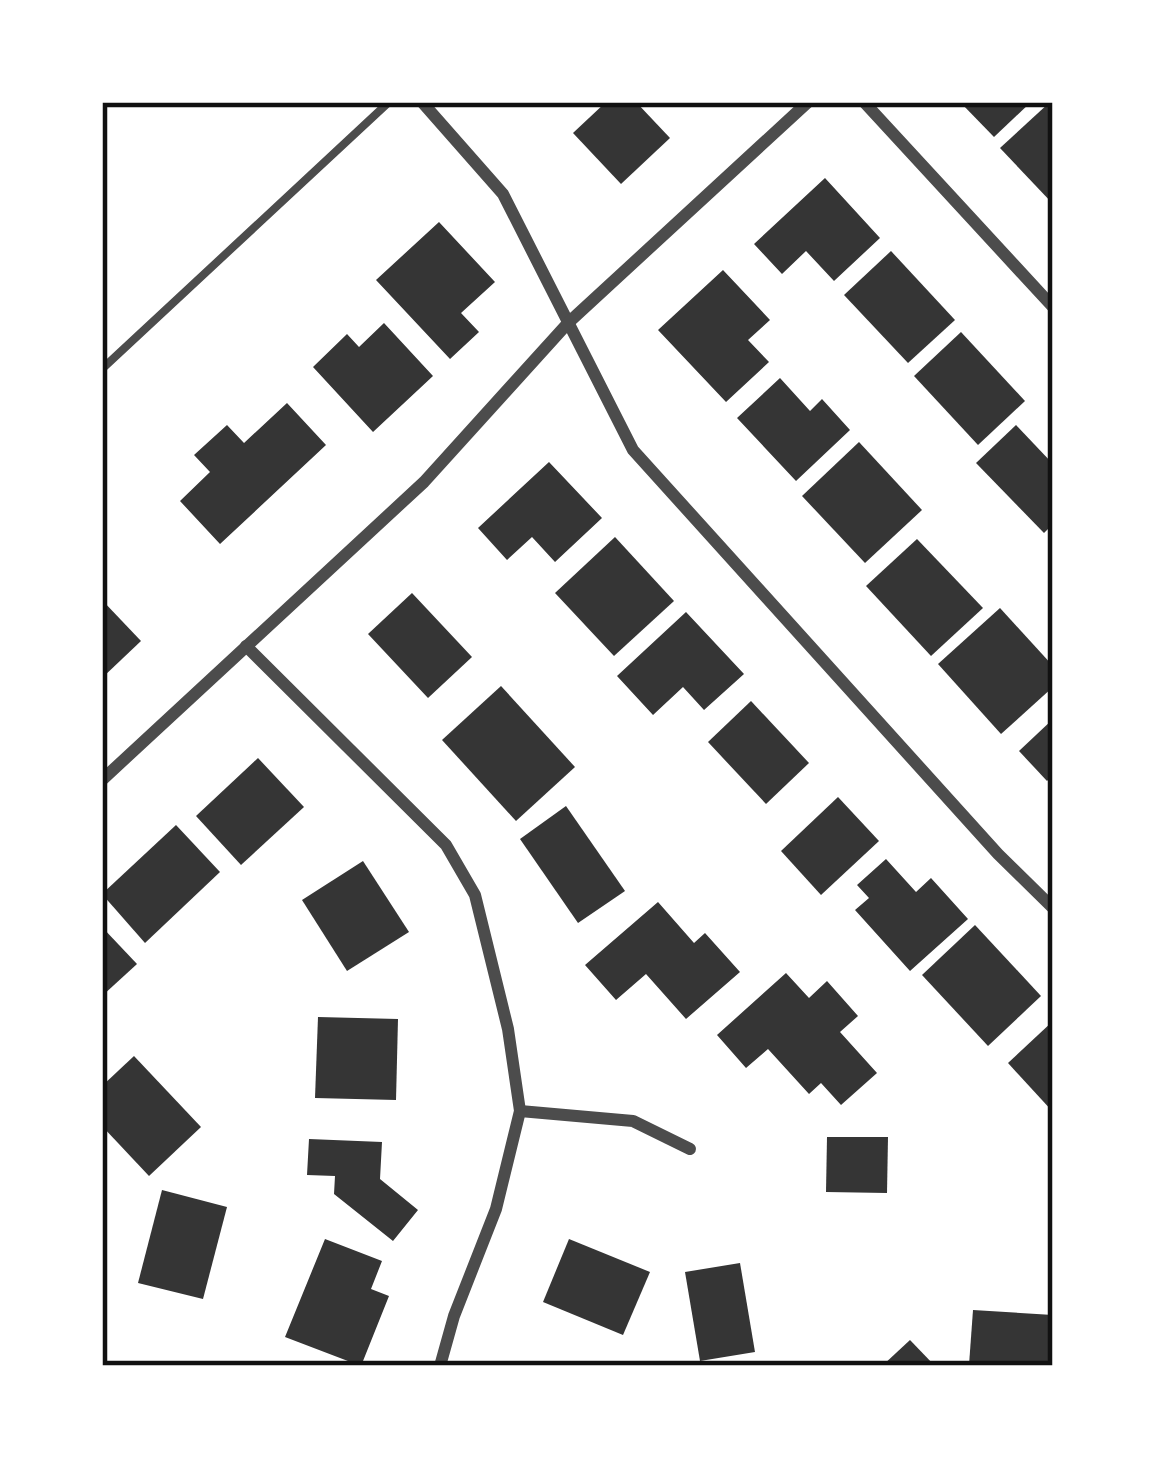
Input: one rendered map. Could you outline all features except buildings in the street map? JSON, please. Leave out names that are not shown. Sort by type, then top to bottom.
[{"type":"street","points":[[422,102],[503,194],[633,450],[998,854],[1053,908]]},
{"type":"street","points":[[102,780],[424,482],[568,323],[808,102]]},
{"type":"street","points":[[864,102],[1053,307]]},
{"type":"street","points":[[246,646],[446,845],[475,895],[508,1029],[520,1112],[496,1209],[454,1316],[440,1366]]},
{"type":"street","points":[[520,1112],[633,1121],[690,1149]]},
{"type":"lane","points":[[102,369],[389,102]]}]
